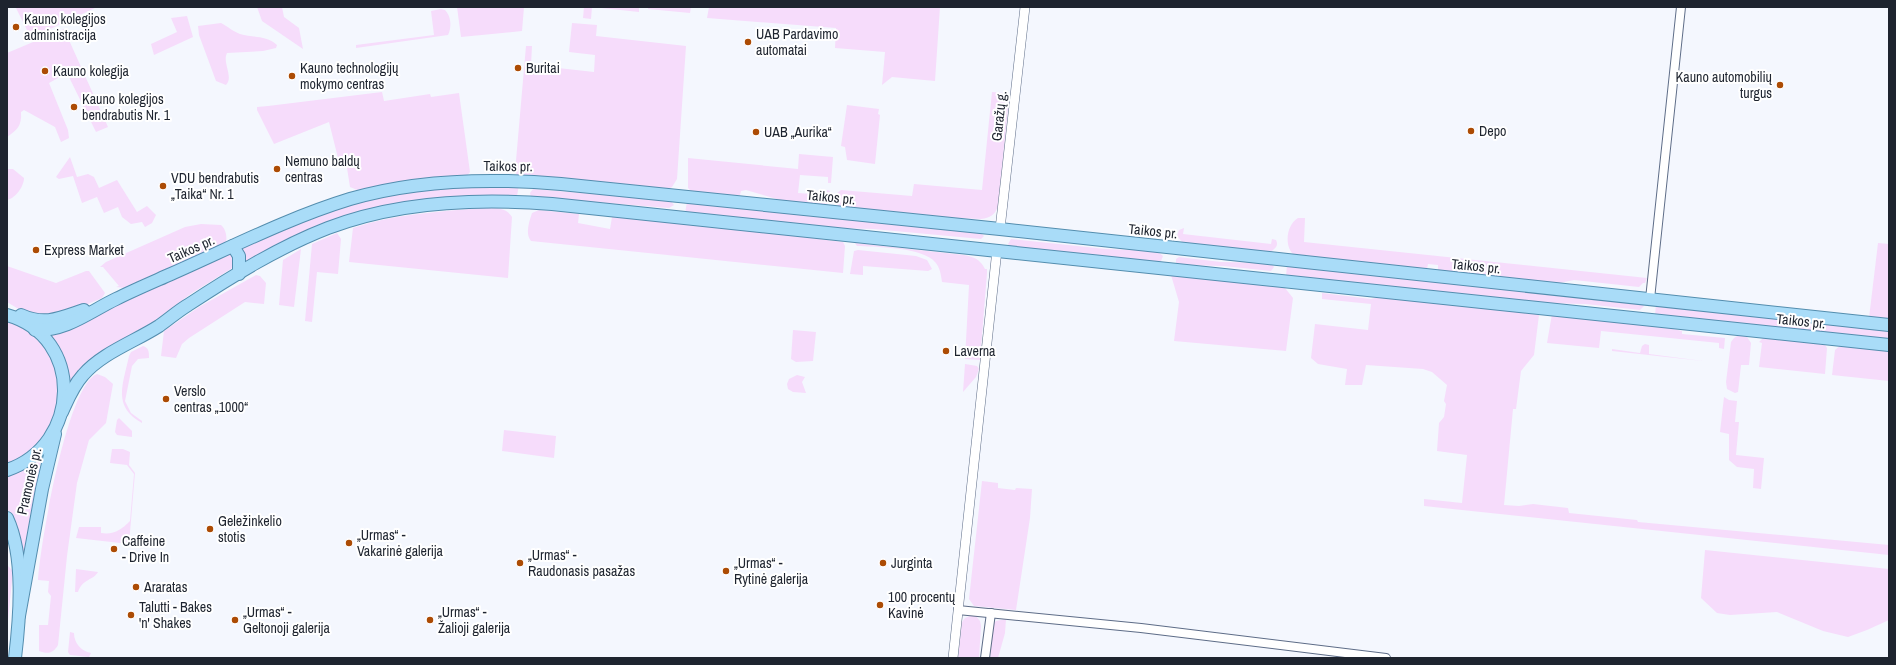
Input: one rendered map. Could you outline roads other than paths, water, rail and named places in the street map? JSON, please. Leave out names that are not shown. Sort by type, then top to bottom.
[{"type":"main road","name":"Taikos pr.","points":[[35,330],[54,329],[66,326],[115,300],[233,246],[350,199],[414,186],[448,182],[496,180],[534,182],[679,196],[1000,229],[1889,325]]},
{"type":"main road","points":[[523,201],[524,193],[527,187],[534,182]]},
{"type":"main road","points":[[668,215],[674,211],[678,205],[679,196]]},
{"type":"main road","name":"Taikos pr.","points":[[62,412],[78,382],[92,367],[239,274],[296,242],[357,218],[396,210],[450,202],[523,201],[668,215],[1889,345]]},
{"type":"main road","points":[[997,250],[1000,229]]},
{"type":"main road","points":[[233,246],[239,256],[239,274]]},
{"type":"main road","points":[[1170,269],[1175,249]]},
{"type":"main road","points":[[1277,280],[1279,260]]},
{"type":"main road","points":[[1638,318],[1649,308],[1650,299]]},
{"type":"main road","points":[[9,312],[30,320],[47,322],[115,300]]},
{"type":"main road","points":[[7,470],[29,460],[41,450],[50,438],[58,425],[62,412],[64,391],[62,372],[50,346],[35,330],[9,312]]},
{"type":"main road","name":"Taikos pr.","points":[[47,468],[78,382]]},
{"type":"main road","name":"Pramonės pr.","points":[[15,658],[19,616],[37,513],[58,425]]},
{"type":"main road","name":"Pramonės pr.","points":[[7,518],[18,549],[19,616]]},
{"type":"street","name":"Garažų g.","points":[[1000,229],[1025,7]]},
{"type":"street","points":[[1650,299],[1682,7]]},
{"type":"street","points":[[953,658],[997,250]]},
{"type":"street","points":[[958,610],[1164,631],[1386,658]]},
{"type":"street","points":[[985,658],[991,613]]},
{"type":"place","name":"Kauno kolegijos administracija","points":[[16,27]]},
{"type":"place","name":"UAB Pardavimo automatai","points":[[748,42]]},
{"type":"place","name":"Buritai","points":[[518,68]]},
{"type":"place","name":"Kauno kolegija","points":[[45,71]]},
{"type":"place","name":"Kauno technologijų mokymo centras","points":[[292,76]]},
{"type":"place","name":"Kauno automobilių turgus","points":[[1780,85]]},
{"type":"place","name":"Kauno kolegijos bendrabutis Nr. 1","points":[[74,107]]},
{"type":"place","name":"Depo","points":[[1471,131]]},
{"type":"place","name":"UAB „Aurika“","points":[[756,132]]},
{"type":"place","name":"Nemuno baldų centras","points":[[277,169]]},
{"type":"place","name":"VDU bendrabutis „Taika“ Nr. 1","points":[[163,186]]},
{"type":"place","name":"Express Market","points":[[36,250]]},
{"type":"place","name":"Laverna","points":[[946,351]]},
{"type":"place","name":"Verslo centras „1000“","points":[[166,399]]},
{"type":"place","name":"Geležinkelio stotis","points":[[210,529]]},
{"type":"place","name":"„Urmas“ - Vakarinė galerija","points":[[349,543]]},
{"type":"place","name":"Caffeine - Drive In","points":[[114,549]]},
{"type":"place","name":"„Urmas“ - Raudonasis pasažas","points":[[520,563]]},
{"type":"place","name":"Jurginta","points":[[883,563]]},
{"type":"place","name":"„Urmas“ - Rytinė galerija","points":[[726,571]]},
{"type":"place","name":"Araratas","points":[[136,587]]},
{"type":"place","name":"100 procentų Kavinė","points":[[880,605]]},
{"type":"place","name":"Talutti - Bakes 'n' Shakes","points":[[131,615]]},
{"type":"place","name":"„Urmas“ - Geltonoji galerija","points":[[235,620]]},
{"type":"place","name":"„Urmas“ - Žalioji galerija","points":[[430,620]]}]
